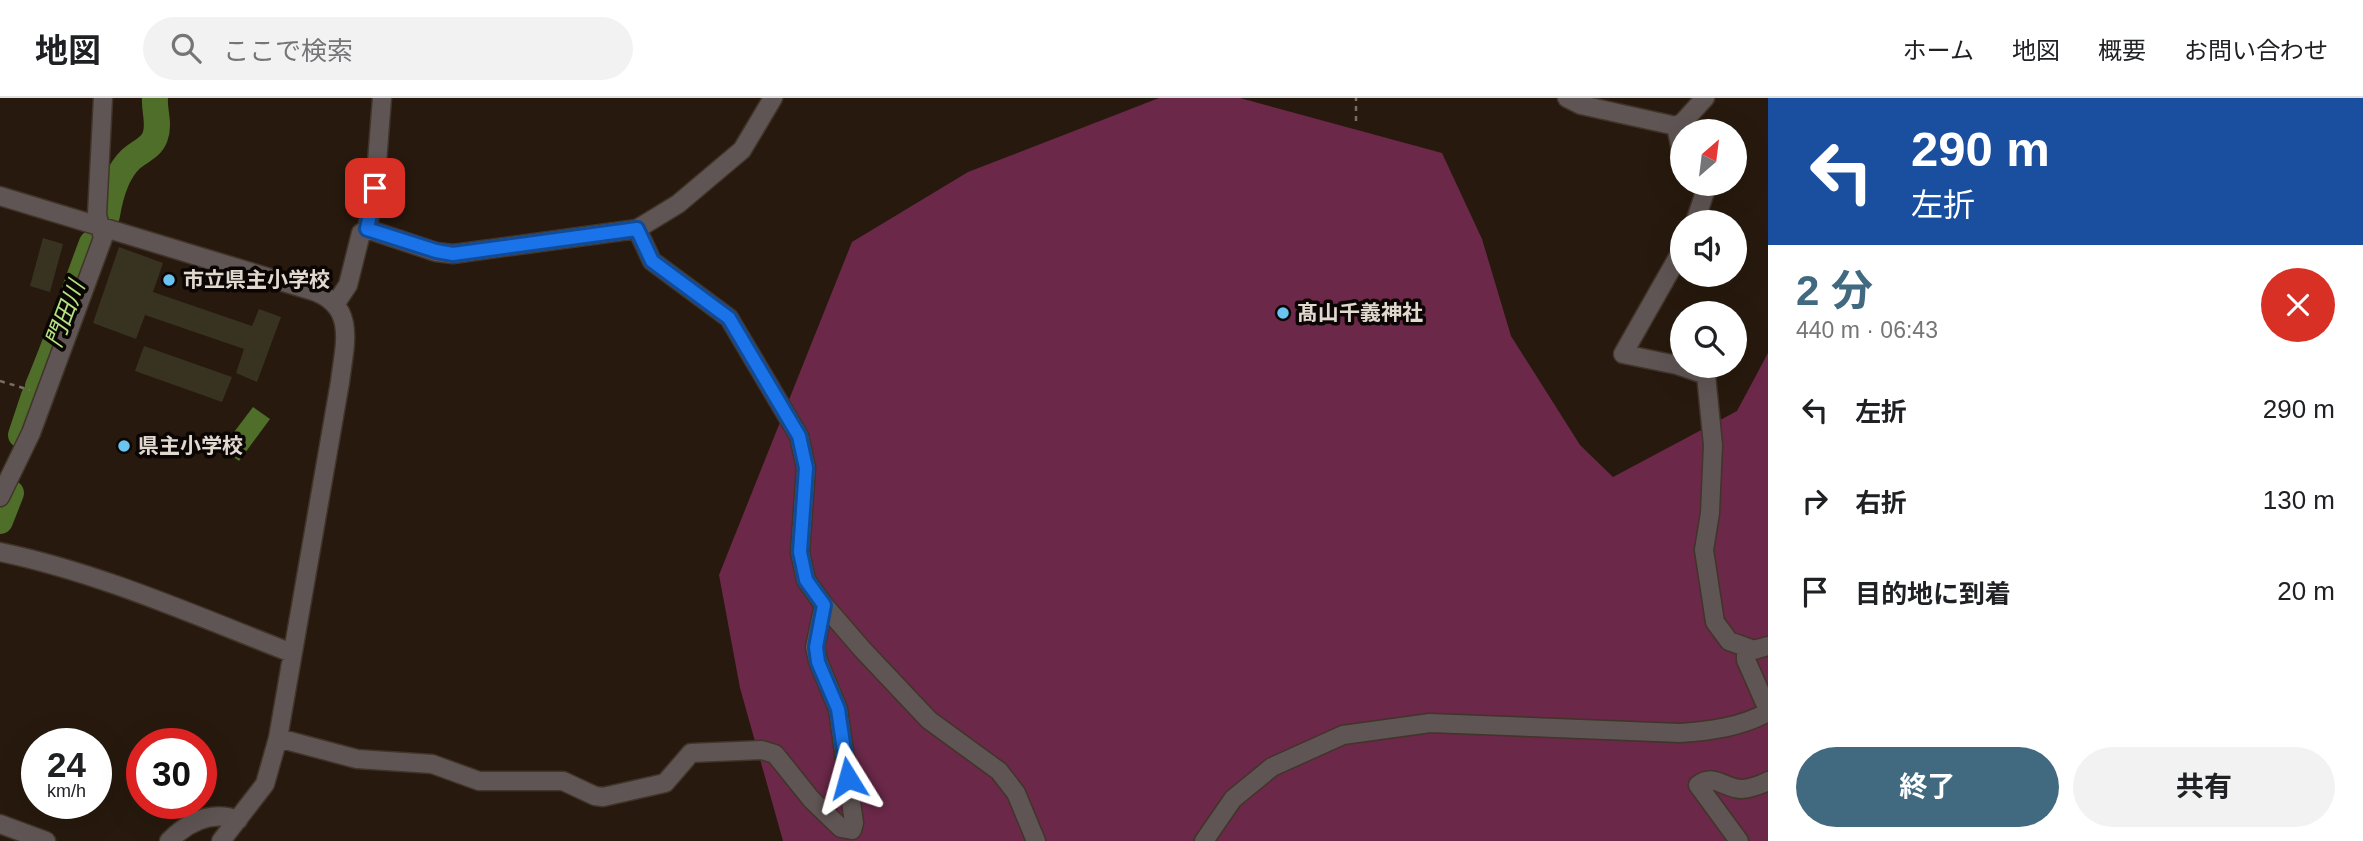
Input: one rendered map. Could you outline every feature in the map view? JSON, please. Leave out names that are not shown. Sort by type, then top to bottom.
[{"type":"street","points":[[0,497],[31,433],[103,239],[97,215],[103,98]]},
{"type":"street","points":[[336,303],[348,285],[361,233],[367,229],[375,188],[383,98]]},
{"type":"street","points":[[367,229],[453,254],[637,229],[678,204],[742,150],[773,98]]},
{"type":"street","points":[[1567,98],[1581,106],[1670,125]]},
{"type":"street","points":[[1686,119],[1705,98]]},
{"type":"street","points":[[0,196],[328,296],[341,312],[346,329],[340,382],[278,738],[265,784],[221,841]]},
{"type":"street","points":[[637,229],[652,261],[729,318],[799,436],[806,468],[800,552],[806,580],[862,649],[929,720],[999,771],[1016,793],[1036,841]]},
{"type":"street","points":[[1670,271],[1623,354],[1677,365],[1706,375],[1713,444],[1710,513],[1704,550],[1715,622],[1729,641],[1746,649],[1768,646]]},
{"type":"street","points":[[0,552],[45,561],[292,653]]},
{"type":"street","points":[[278,738],[357,759],[432,764],[479,781],[563,781],[603,797],[665,783],[691,753],[762,750],[775,754],[811,799],[841,828],[852,830],[854,823],[838,709],[818,662],[816,647],[824,605]]},
{"type":"street","points":[[1204,841],[1233,799],[1272,767],[1343,735],[1430,723],[1680,733],[1709,731],[1766,712],[1746,660],[1746,649]]},
{"type":"street","points":[[1738,841],[1698,785],[1713,779],[1741,789],[1768,781]]},
{"type":"street","points":[[169,841],[184,826],[200,818],[229,817],[238,820]]},
{"type":"street","points":[[0,824],[46,841]]},
{"type":"path","points":[[1356,98],[1356,121]]},
{"type":"path","points":[[0,381],[46,394]]},
{"type":"shaded area","points":[[1159,98],[1240,98],[1442,153],[1482,239],[1511,336],[1580,445],[1613,477],[1737,411],[1768,353],[1768,841],[783,841],[740,688],[719,575],[852,242],[968,172]]},
{"type":"shaded area","points":[[253,407],[270,419],[239,461],[222,448]]},
{"type":"building","points":[[43,238],[63,244],[50,292],[30,286]]},
{"type":"building","points":[[119,247],[163,263],[153,292],[252,326],[259,309],[281,317],[257,382],[236,373],[244,349],[145,315],[136,339],[93,323]]},
{"type":"building","points":[[144,346],[232,377],[222,402],[135,371]]},
{"type":"waterway","name":"門田川","points":[[107,215],[121,171],[131,159],[151,144],[155,137],[155,98]]},
{"type":"waterway","name":"門田川","points":[[38,386],[92,243]]},
{"type":"waterway","name":"門田川","points":[[21,435],[34,396]]},
{"type":"waterway","name":"門田川","points":[[0,521],[11,493]]},
{"type":"place","name":"市立県主小学校","points":[[169,280]]},
{"type":"place","name":"髙山千義神社","points":[[1283,313]]},
{"type":"place","name":"県主小学校","points":[[124,446]]},
{"type":"route","points":[[375,188],[367,229],[453,254],[637,229],[652,261],[729,318],[799,436],[806,468],[800,552],[806,580],[824,605],[816,647],[818,662],[838,709],[848,778]]}]
